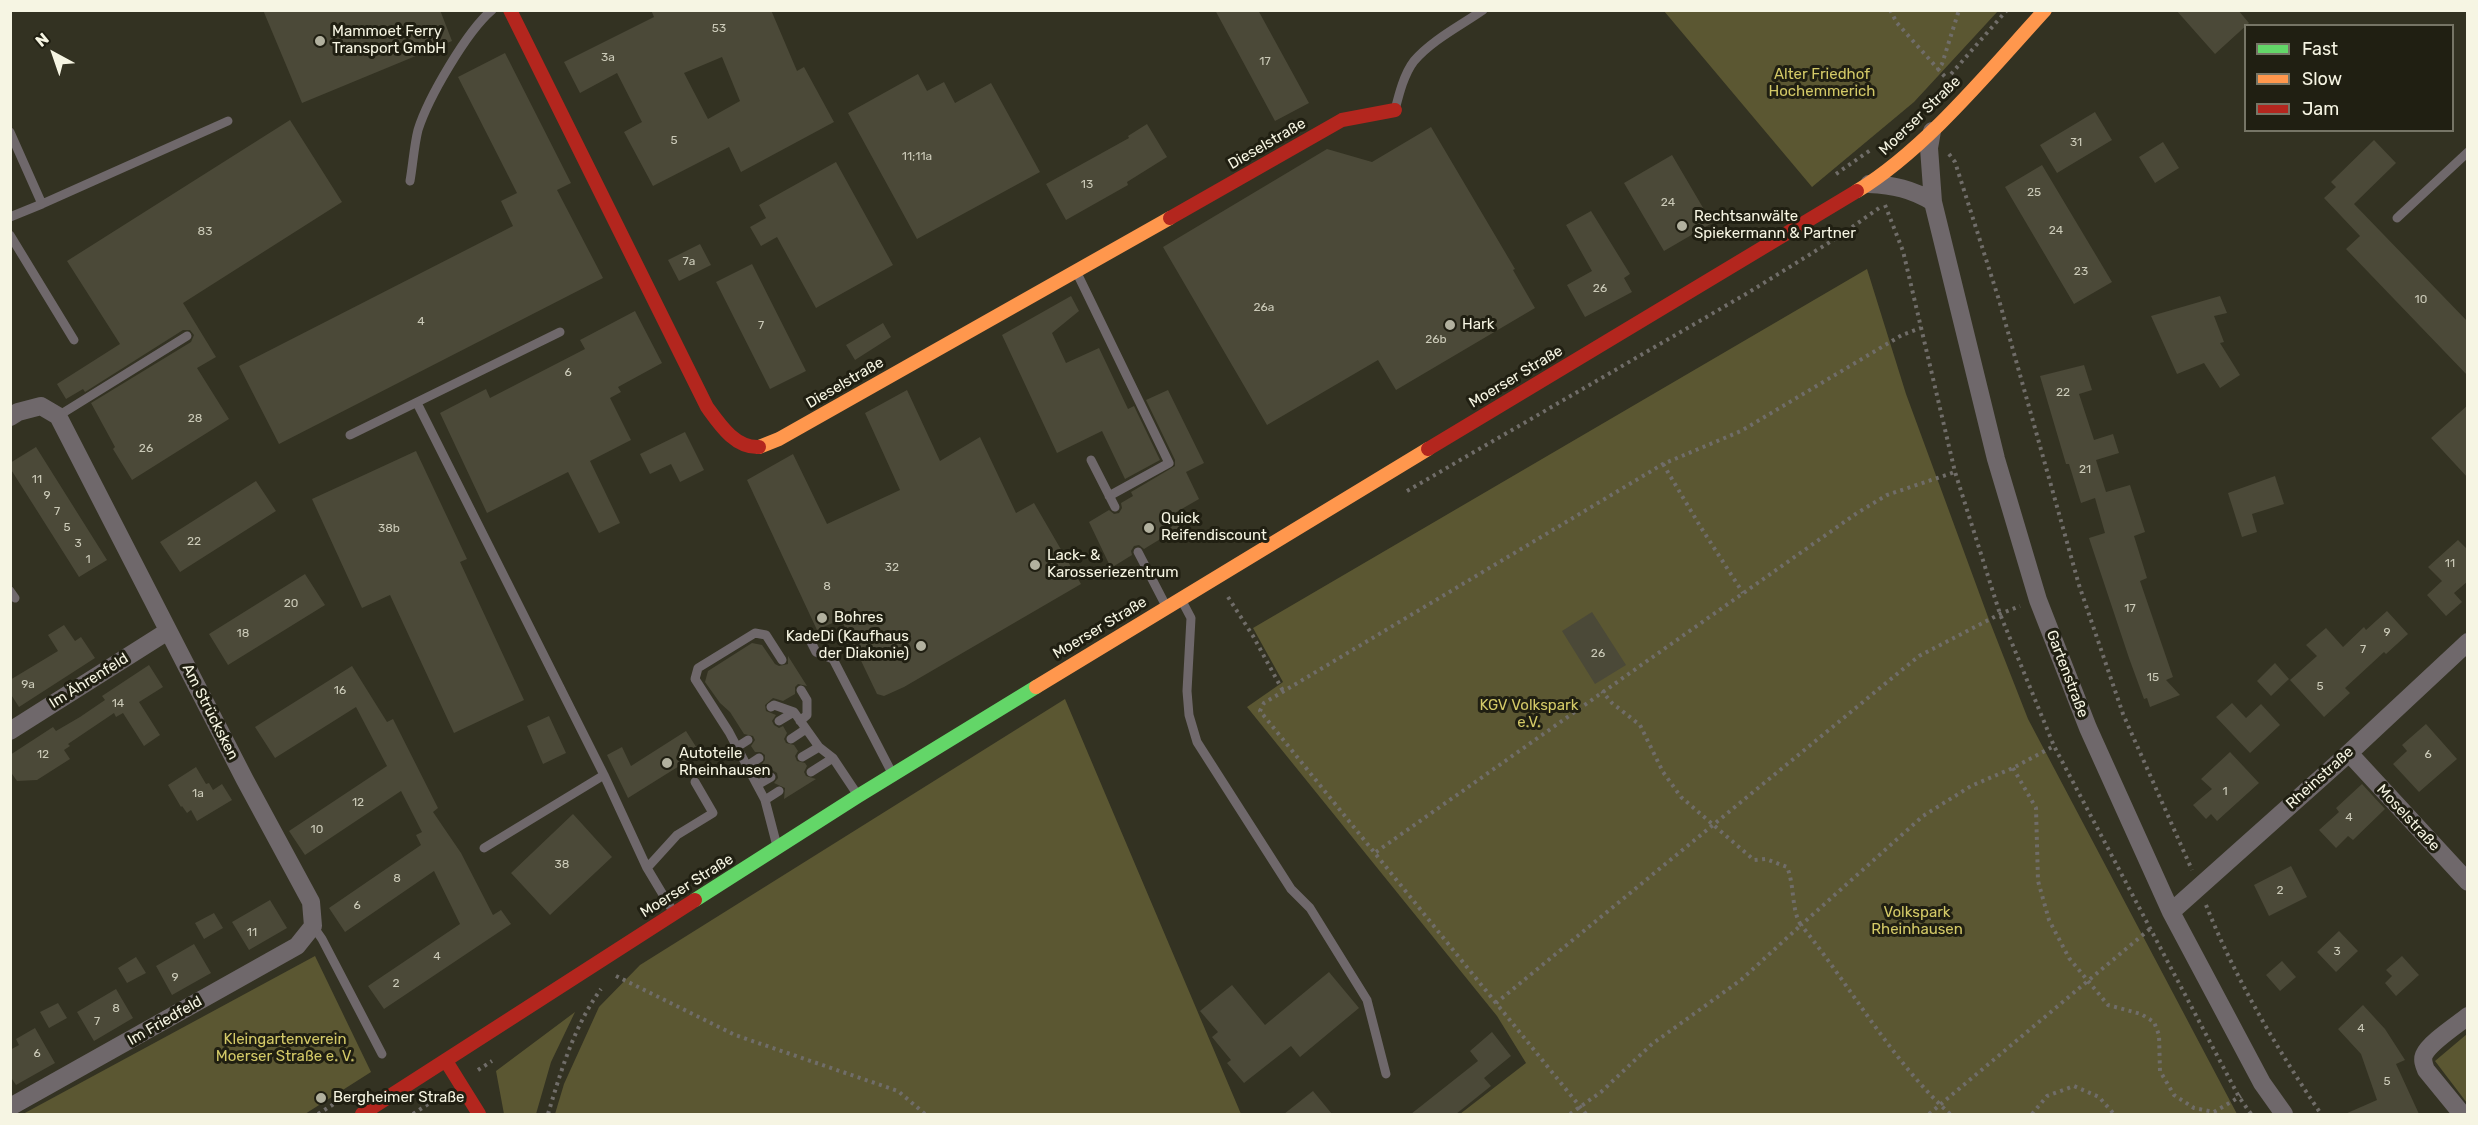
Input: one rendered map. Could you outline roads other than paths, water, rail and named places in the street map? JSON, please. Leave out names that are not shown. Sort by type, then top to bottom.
[{"type":"main road","name":"Dieselstraße","points":[[510,10],[707,407],[734,439],[755,447],[779,439],[1342,120],[1395,110]]},
{"type":"main road","name":"Moerser Straße","points":[[362,1114],[858,796],[1869,184],[1902,159],[1932,131],[2045,10]]},
{"type":"main road","points":[[446,1061],[479,1114]]},
{"type":"street","name":"Gartenstraße","points":[[1932,131],[1929,166],[1933,202],[1996,459],[2038,600],[2088,728],[2171,912],[2262,1083],[2284,1114]]},
{"type":"street","points":[[1869,184],[1904,188],[1933,202]]},
{"type":"street","points":[[10,417],[41,406],[58,416]]},
{"type":"street","name":"Am Strücksken","points":[[58,416],[245,780],[311,902],[313,926]]},
{"type":"street","name":"Im Ährenfeld","points":[[10,730],[168,631]]},
{"type":"street","name":"Rheinstraße","points":[[2171,912],[2349,753],[2468,642]]},
{"type":"street","name":"Moselstraße","points":[[2349,753],[2468,882]]},
{"type":"street","name":"Im Friedfeld","points":[[10,1107],[297,946],[313,926]]},
{"type":"street","points":[[2462,1114],[2426,1070],[2423,1062],[2424,1055],[2430,1047],[2468,1016]]},
{"type":"lane","points":[[410,181],[418,130],[432,94],[478,25],[492,10]]},
{"type":"lane","points":[[1395,110],[1413,62],[1439,40],[1483,10]]},
{"type":"lane","points":[[10,217],[228,121]]},
{"type":"lane","points":[[10,132],[42,204]]},
{"type":"lane","points":[[2397,218],[2468,152]]},
{"type":"lane","points":[[10,235],[74,340]]},
{"type":"lane","points":[[1076,271],[1168,463],[1109,496]]},
{"type":"lane","points":[[350,435],[560,332]]},
{"type":"lane","points":[[58,416],[187,336]]},
{"type":"lane","points":[[417,403],[604,775],[647,868],[675,914]]},
{"type":"lane","points":[[1091,460],[1115,507]]},
{"type":"lane","points":[[1138,552],[1167,607]]},
{"type":"lane","points":[[1181,599],[1191,618],[1187,691],[1189,715],[1197,741],[1291,889],[1310,908],[1367,1000],[1386,1074]]},
{"type":"lane","points":[[777,848],[765,800],[758,785],[729,732],[695,680],[698,668],[755,633],[766,634],[782,660]]},
{"type":"lane","points":[[808,636],[816,652],[833,659],[893,775]]},
{"type":"lane","points":[[800,721],[807,715],[807,700],[801,690]]},
{"type":"lane","points":[[771,707],[774,705],[794,712],[819,747],[833,758],[858,796]]},
{"type":"lane","points":[[780,721],[794,712]]},
{"type":"lane","points":[[729,732],[739,726]]},
{"type":"lane","points":[[791,739],[806,729]]},
{"type":"lane","points":[[737,747],[748,740]]},
{"type":"lane","points":[[802,758],[819,747]]},
{"type":"lane","points":[[747,766],[759,758]]},
{"type":"lane","points":[[811,772],[833,758]]},
{"type":"lane","points":[[484,848],[604,775]]},
{"type":"lane","points":[[758,785],[771,777]]},
{"type":"lane","points":[[647,868],[677,835],[713,813],[695,782]]},
{"type":"lane","points":[[765,800],[779,791]]},
{"type":"lane","name":"Am Strücksken","points":[[313,926],[382,1054]]},
{"type":"place","name":"Mammoet Ferry Transport GmbH","points":[[320,41]]},
{"type":"place","name":"Rechtsanwälte Spiekermann & Partner","points":[[1682,226]]},
{"type":"place","name":"Hark","points":[[1450,325]]},
{"type":"place","name":"Quick Reifendiscount","points":[[1149,528]]},
{"type":"place","name":"Lack- & Karosseriezentrum","points":[[1035,565]]},
{"type":"place","name":"Bohres","points":[[822,618]]},
{"type":"place","name":"KadeDi (Kaufhaus der Diakonie)","points":[[921,646]]},
{"type":"place","name":"Autoteile Rheinhausen","points":[[667,763]]},
{"type":"place","name":"Bergheimer Straße","points":[[321,1098]]},
{"type":"park label","name":"Alter Friedhof Hochemmerich","points":[[1822,84]]},
{"type":"park label","name":"KGV Volkspark e.V.","points":[[1529,714]]},
{"type":"park label","name":"Volkspark Rheinhausen","points":[[1917,922]]},
{"type":"park label","name":"Kleingartenverein Moerser Straße e. V.","points":[[285,1048]]}]
